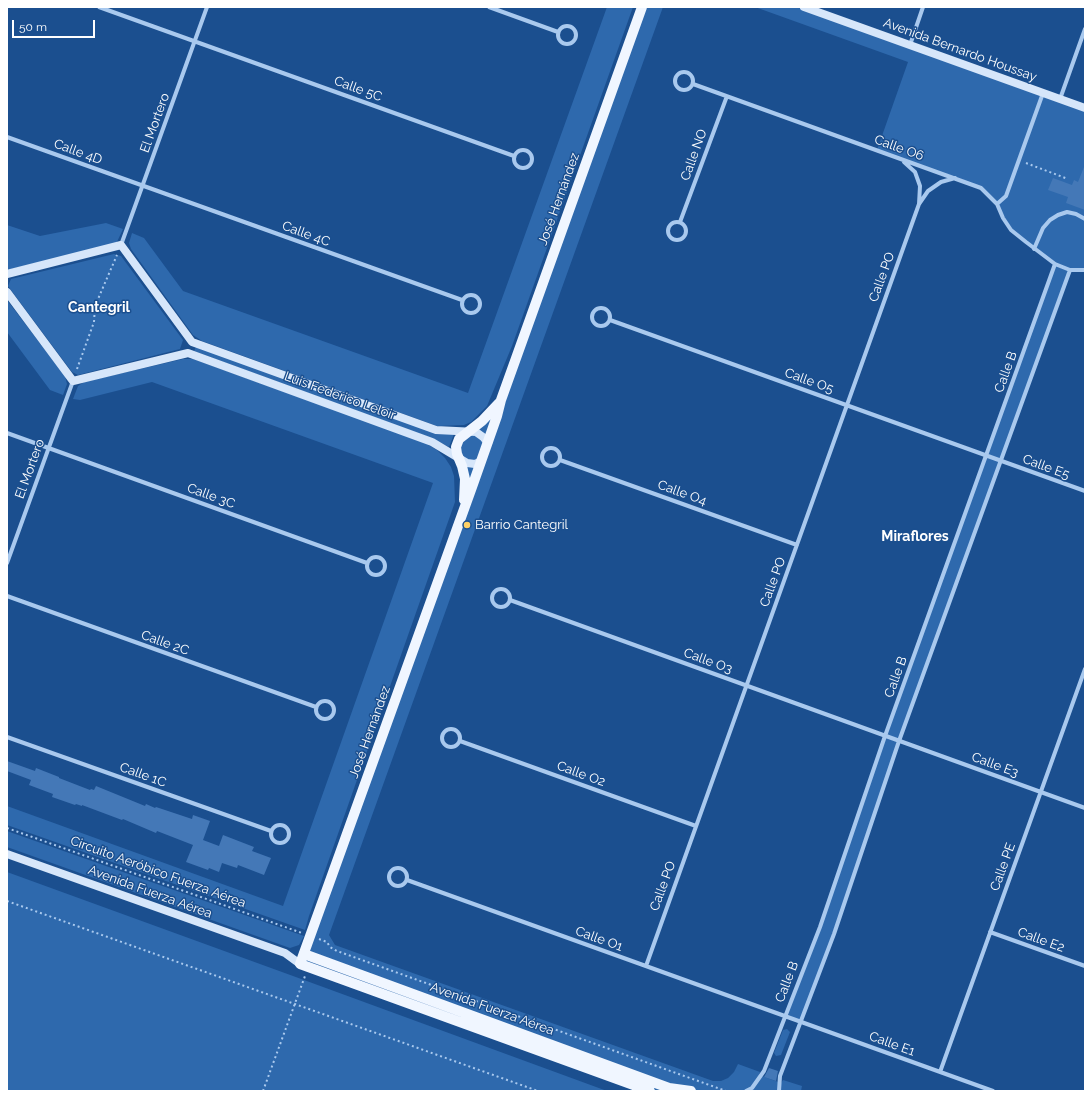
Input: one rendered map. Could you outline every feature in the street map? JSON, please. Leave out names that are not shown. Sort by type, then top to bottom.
[{"type":"main road","name":"José Hernández","points":[[305,965],[304,954],[488,443],[501,400],[642,7]]},
{"type":"main road","name":"José Hernández","points":[[464,508],[465,479],[456,447],[459,439],[482,421],[501,400]]},
{"type":"main road","name":"Avenida Fuerza Aérea","points":[[304,954],[670,1088],[690,1091]]},
{"type":"main road","name":"Avenida Fuerza Aérea","points":[[305,965],[650,1091]]},
{"type":"street","name":"Calle 5C","points":[[99,7],[514,156]]},
{"type":"street","name":"El Mortero","points":[[121,245],[207,7]]},
{"type":"street","points":[[489,7],[558,32]]},
{"type":"street","name":"Avenida Bernardo Houssay","points":[[804,7],[1085,108]]},
{"type":"street","points":[[910,45],[923,7]]},
{"type":"street","points":[[563,26],[571,26],[576,31],[576,38],[571,44],[564,44],[559,39],[558,32],[563,26]]},
{"type":"street","points":[[1060,99],[1085,29]]},
{"type":"street","name":"Calle O6","points":[[687,72],[692,77],[693,84],[688,90],[681,90],[676,86],[675,78],[680,73],[687,72]]},
{"type":"street","name":"Calle O6","points":[[693,84],[981,188],[997,204],[1003,218],[1012,230],[1034,249],[1055,264],[1070,270]]},
{"type":"street","points":[[997,204],[1006,196],[1043,93]]},
{"type":"street","name":"Calle NO","points":[[680,222],[727,96]]},
{"type":"street","name":"Calle 4D","points":[[7,137],[143,186]]},
{"type":"street","name":"Calle 5C","points":[[526,150],[532,155],[532,162],[528,168],[520,168],[515,164],[514,156],[519,151],[526,150]]},
{"type":"street","name":"Calle PO","points":[[903,160],[915,172],[920,186],[919,204]]},
{"type":"street","name":"Calle PO","points":[[646,966],[919,204],[928,191],[941,182],[955,178]]},
{"type":"street","name":"Calle 4C","points":[[143,186],[462,300]]},
{"type":"street","points":[[1034,249],[1043,228],[1050,220],[1058,215],[1067,212],[1076,214],[1085,219]]},
{"type":"street","name":"Calle NO","points":[[673,222],[680,222],[686,226],[686,234],[682,239],[674,240],[669,235],[668,228],[673,222]]},
{"type":"street","points":[[7,274],[121,245],[192,342],[188,353],[73,381],[7,292]]},
{"type":"street","name":"Calle B","points":[[746,1091],[752,1088],[764,1071],[820,927],[885,736],[1055,264]]},
{"type":"street","points":[[1070,270],[1085,270]]},
{"type":"street","name":"Calle B","points":[[779,1091],[780,1076],[834,934],[899,741],[1070,270]]},
{"type":"street","name":"Calle 4C","points":[[467,295],[474,295],[479,300],[480,307],[475,313],[467,313],[462,308],[462,300],[467,295]]},
{"type":"street","name":"Calle O5","points":[[604,308],[610,313],[610,320],[606,326],[598,326],[593,321],[592,314],[597,309],[604,308]]},
{"type":"street","name":"Calle O5","points":[[610,320],[1001,461]]},
{"type":"street","name":"Luis Federico Leloir","points":[[192,342],[436,430],[476,432],[483,436],[488,443]]},
{"type":"street","name":"Luis Federico Leloir","points":[[188,353],[432,442],[466,463],[475,464],[481,461]]},
{"type":"street","name":"El Mortero","points":[[7,563],[73,381]]},
{"type":"street","name":"Calle 3C","points":[[7,433],[367,563]]},
{"type":"street","name":"Calle O4","points":[[546,448],[554,448],[559,453],[560,460],[555,465],[548,466],[542,461],[541,454],[546,448]]},
{"type":"street","name":"Calle O4","points":[[560,460],[797,545]]},
{"type":"street","name":"Calle E5","points":[[1001,461],[1085,492]]},
{"type":"street","name":"Calle 3C","points":[[372,557],[379,557],[385,562],[385,569],[381,574],[374,575],[368,570],[367,563],[372,557]]},
{"type":"street","name":"Calle O3","points":[[497,589],[504,589],[510,593],[510,600],[506,606],[498,607],[493,602],[492,595],[497,589]]},
{"type":"street","name":"Calle 2C","points":[[7,596],[316,708]]},
{"type":"street","name":"Calle O3","points":[[510,600],[899,741]]},
{"type":"street","name":"Calle PE","points":[[940,1072],[1085,669]]},
{"type":"street","name":"Calle 2C","points":[[328,701],[333,706],[334,713],[329,719],[322,719],[316,715],[316,708],[320,702],[328,701]]},
{"type":"street","name":"Calle O2","points":[[446,729],[454,729],[459,733],[460,740],[455,746],[448,747],[442,742],[442,735],[446,729]]},
{"type":"street","name":"Calle 1C","points":[[7,736],[271,831]]},
{"type":"street","name":"Calle O2","points":[[460,740],[696,826]]},
{"type":"street","name":"Calle E3","points":[[899,741],[1085,808]]},
{"type":"street","name":"Calle 1C","points":[[283,825],[289,830],[289,837],[285,843],[278,843],[272,839],[271,831],[276,826],[283,825]]},
{"type":"street","name":"Avenida Fuerza Aérea","points":[[7,854],[285,953],[305,965]]},
{"type":"street","name":"Calle O1","points":[[401,868],[406,873],[407,880],[402,886],[395,886],[389,881],[389,874],[394,869],[401,868]]},
{"type":"street","name":"Calle O1","points":[[407,880],[785,1016]]},
{"type":"street","name":"Calle E2","points":[[990,932],[1085,966]]},
{"type":"street","name":"Avenida Fuerza Aérea","points":[[285,953],[304,954]]},
{"type":"street","name":"Calle E1","points":[[785,1016],[993,1091]]},
{"type":"path","points":[[1019,161],[1068,179]]},
{"type":"path","points":[[73,381],[94,322],[95,306],[121,245]]},
{"type":"path","name":"Circuito Aeróbico Fuerza Aérea","points":[[7,828],[303,933]]},
{"type":"path","points":[[7,901],[538,1091]]},
{"type":"path","points":[[319,939],[327,942],[330,947],[337,951],[726,1091]]},
{"type":"path","points":[[263,1091],[295,1004],[305,965]]},
{"type":"shaded area","points":[[607,7],[633,7],[512,346],[487,406],[471,422],[464,425],[437,426],[202,341],[193,335],[131,249],[129,243],[132,233],[144,238],[183,291],[468,393]]},
{"type":"shaded area","points":[[642,7],[663,7],[329,935],[335,945],[713,1081],[721,1081],[728,1078],[734,1072],[738,1064],[760,1072],[759,1075],[781,1083],[783,1080],[802,1086],[801,1091],[650,1091],[300,964],[464,508],[456,447],[492,411]]},
{"type":"shaded area","points":[[755,7],[804,7],[1085,108],[1085,270],[1070,270],[1013,425],[801,1022],[785,1016],[820,927],[865,793],[1055,264],[1011,230],[997,204],[981,188],[877,150],[908,62]]},
{"type":"shaded area","points":[[106,223],[123,229],[116,244],[7,270],[7,225],[40,236]]},
{"type":"shaded area","points":[[114,254],[121,256],[183,340],[180,349],[78,375],[72,372],[8,286],[11,279]]},
{"type":"shaded area","points":[[7,300],[65,376],[67,384],[63,395],[50,390],[7,332]]},
{"type":"shaded area","points":[[196,347],[454,434],[449,447],[433,439],[194,351]]},
{"type":"shaded area","points":[[183,359],[193,359],[424,442],[437,450],[445,458],[451,467],[454,476],[455,502],[305,930],[7,825],[7,806],[283,906],[433,483],[152,382],[80,400],[73,399],[78,386],[84,382]]},
{"type":"shaded area","points":[[7,831],[304,936],[299,945],[290,948],[7,847]]},
{"type":"shaded area","points":[[7,872],[304,980],[607,1091],[7,1091]]},
{"type":"shaded area","points":[[787,1029],[790,1032],[781,1055],[776,1056],[774,1053],[783,1030]]},
{"type":"building","points":[[1084,167],[1085,210],[1066,203],[1068,197],[1048,190],[1053,178],[1072,185],[1074,180],[1078,182]]},
{"type":"building","points":[[7,761],[35,771],[36,768],[90,790],[94,790],[96,786],[145,806],[146,804],[192,819],[193,815],[210,821],[203,840],[219,846],[223,835],[254,847],[252,851],[271,858],[264,875],[238,865],[237,868],[222,863],[219,872],[209,868],[208,870],[186,862],[193,845],[157,831],[156,833],[123,819],[122,820],[82,805],[75,805],[52,797],[53,794],[29,785],[31,780],[7,771]]},
{"type":"building","points":[[769,1068],[778,1071],[776,1081],[764,1077]]},
{"type":"place","name":"Barrio Cantegril","points":[[467,525]]},
{"type":"district","name":"Cantegril","points":[[99,308]]},
{"type":"district","name":"Miraflores","points":[[915,537]]}]
